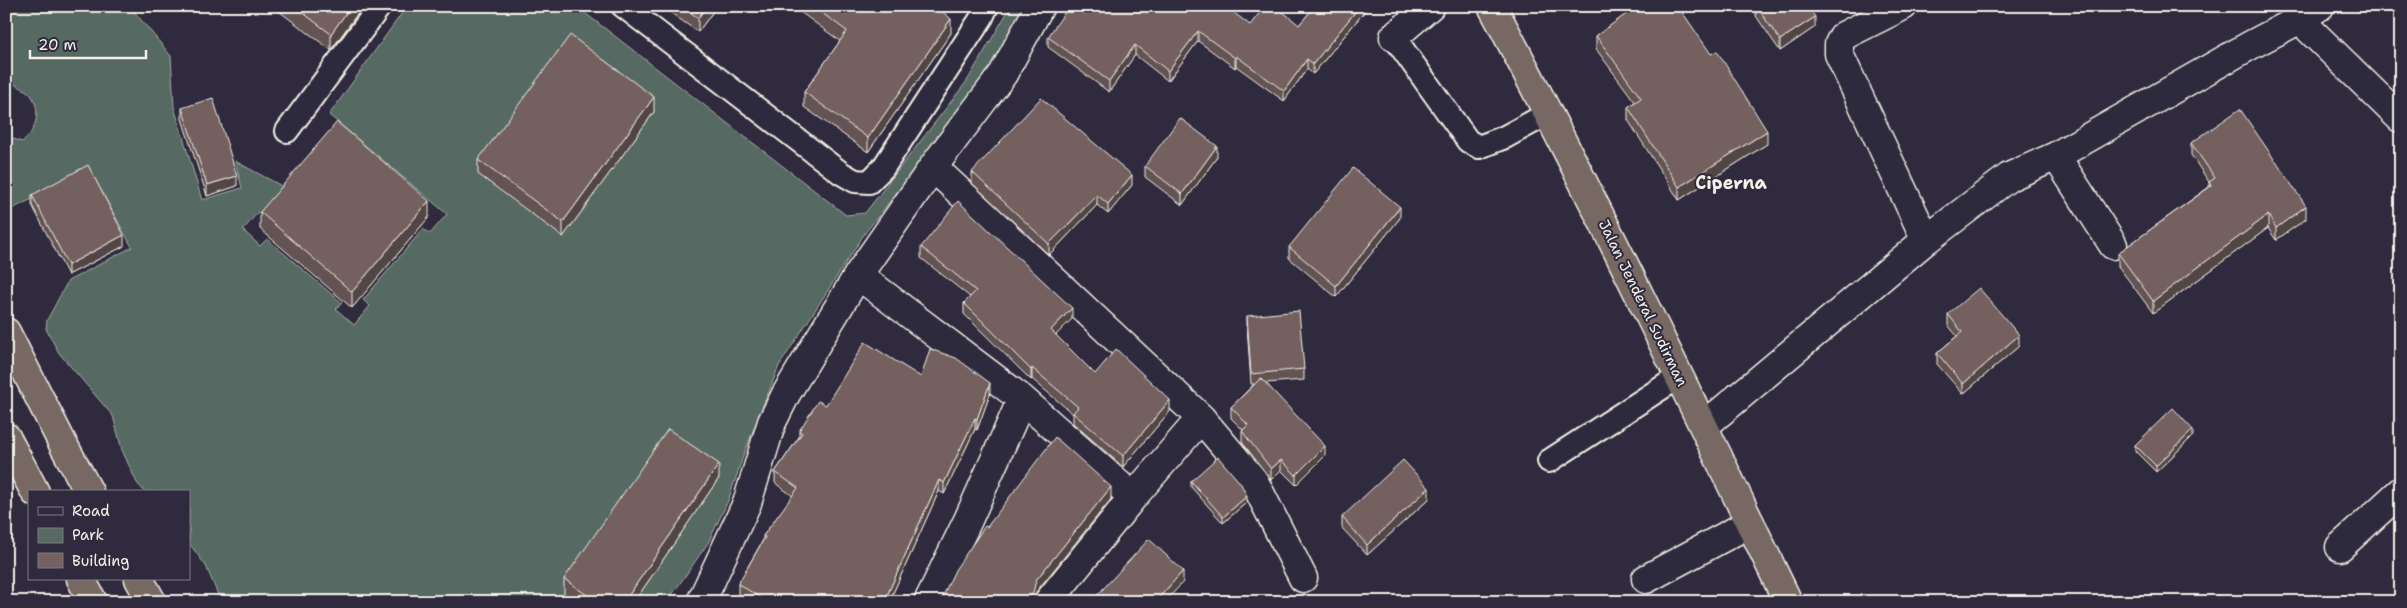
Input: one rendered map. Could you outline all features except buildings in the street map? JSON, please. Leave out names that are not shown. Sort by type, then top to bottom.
[{"type":"highway","name":"Jalan Jenderal Sudirman","points":[[1492,6],[1549,113],[1680,376],[1788,602]]},
{"type":"highway","points":[[6,332],[59,438],[88,490]]},
{"type":"highway","points":[[6,437],[34,490]]},
{"type":"highway","points":[[81,580],[92,602]]},
{"type":"highway","points":[[140,580],[152,602]]},
{"type":"street","points":[[701,602],[747,503],[772,422],[786,394],[858,275],[933,167],[1003,74],[1040,6]]},
{"type":"street","points":[[1394,37],[1430,6]]},
{"type":"street","points":[[1903,6],[1847,33],[1839,44],[1839,54],[1926,240]]},
{"type":"street","points":[[1704,426],[1926,240],[2009,177],[2056,156],[2311,12]]},
{"type":"street","points":[[2311,12],[2310,30],[2400,118]]},
{"type":"street","points":[[2056,156],[2113,245]]},
{"type":"street","points":[[933,167],[1201,418],[1254,481],[1303,578]]},
{"type":"street","points":[[858,275],[1022,399],[1133,497]]},
{"type":"street","points":[[928,602],[968,520],[1022,399]]},
{"type":"street","points":[[1048,602],[1133,497],[1201,418]]},
{"type":"street","points":[[2340,546],[2401,491]]},
{"type":"street","points":[[1646,580],[1750,523]]},
{"type":"lane","points":[[287,131],[380,6]]},
{"type":"lane","points":[[622,6],[841,173],[855,181],[869,182],[883,168],[982,18],[987,6]]},
{"type":"lane","points":[[1394,37],[1468,141],[1479,147],[1505,137],[1549,113]]},
{"type":"lane","points":[[1549,461],[1680,376]]},
{"type":"green space","points":[[6,6],[128,6],[171,56],[174,107],[202,200],[242,188],[235,161],[289,190],[266,218],[258,212],[243,230],[260,246],[267,239],[342,303],[336,309],[354,325],[370,306],[363,300],[423,229],[430,234],[447,214],[329,115],[407,6],[576,6],[846,215],[865,213],[967,81],[1011,6],[1026,6],[982,84],[865,233],[779,366],[745,451],[728,501],[708,543],[667,602],[221,602],[206,566],[190,544],[190,490],[143,490],[137,483],[122,450],[113,416],[59,353],[46,329],[47,320],[68,281],[132,247],[90,170],[6,212],[6,136],[22,142],[31,133],[37,114],[31,95],[23,88],[6,80]]},
{"type":"district","name":"Ciperna","points":[[1731,183]]}]
